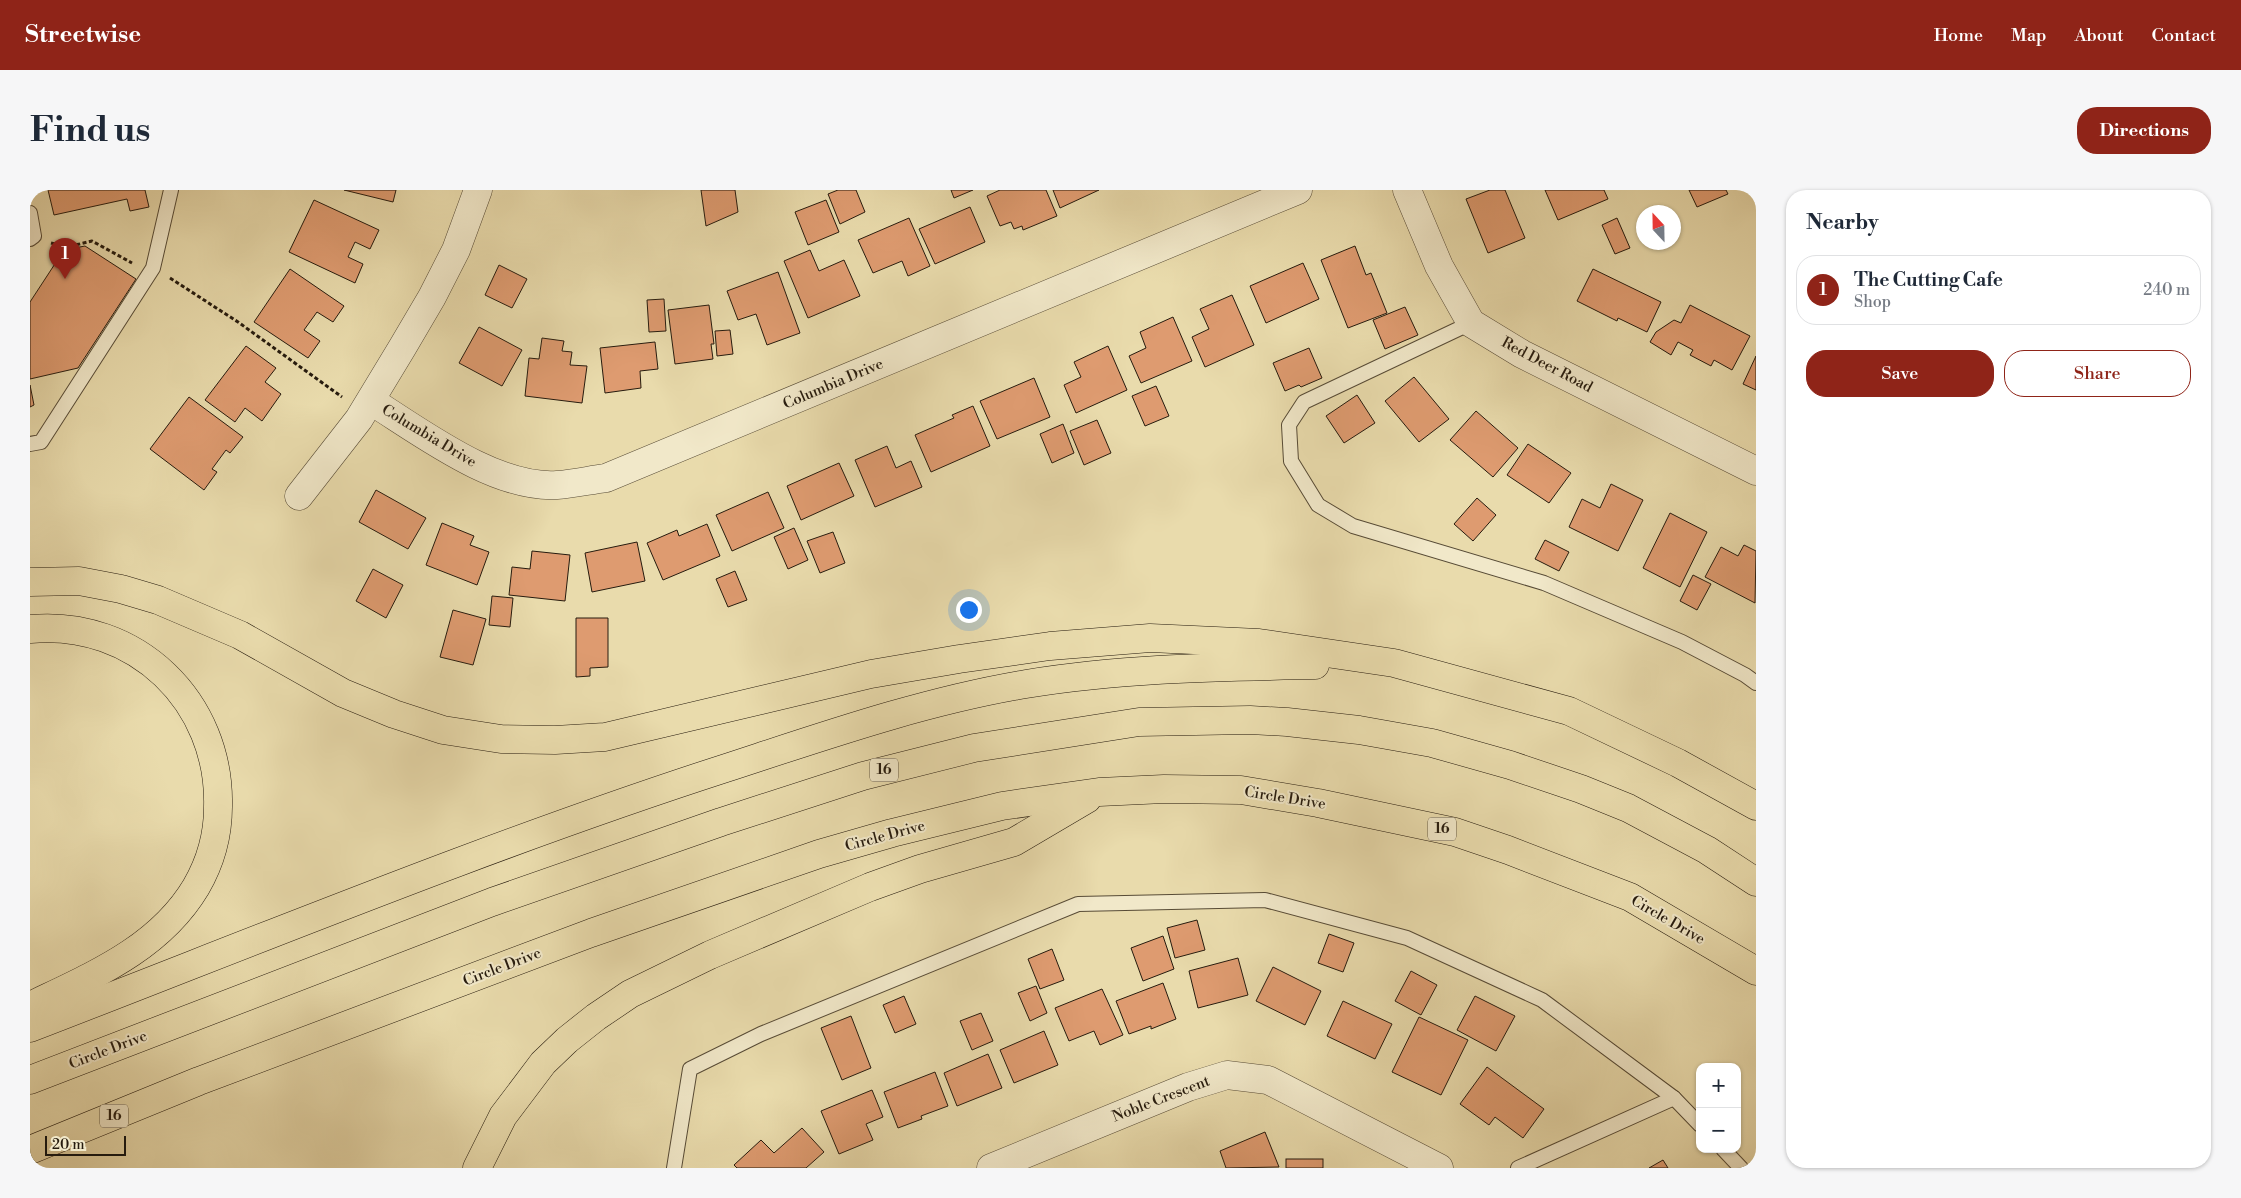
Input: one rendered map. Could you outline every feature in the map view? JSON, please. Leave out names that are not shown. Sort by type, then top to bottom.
[{"type":"highway","points":[[32,582],[79,581],[121,589],[158,600],[240,635],[343,693],[394,714],[443,730],[501,738],[555,740],[605,737],[872,674],[959,658],[1050,646],[1150,638],[1259,643],[1394,663],[1569,711],[1678,763],[1756,806]]},
{"type":"highway","points":[[30,629],[48,627],[73,629],[98,635],[121,644],[158,668],[182,693],[199,720],[210,744],[217,771],[219,795],[214,841],[207,864],[197,886],[181,910],[162,931],[131,954],[99,973],[30,1006]]},
{"type":"highway","points":[[30,1028],[258,939],[658,790],[833,734],[937,704],[1024,684],[1126,671],[1394,663]]},
{"type":"highway","name":"Circle Drive","points":[[30,1080],[336,960],[492,902],[730,819],[863,776],[974,748],[1140,722],[1250,720],[1287,722],[1359,730],[1432,744],[1519,768],[1581,789],[1628,808],[1706,850],[1756,882]]},
{"type":"highway","name":"Circle Drive","points":[[30,1150],[208,1078],[582,936],[819,854],[892,833],[1002,806],[1099,792],[1164,789],[1241,790],[1318,803],[1455,832],[1508,850],[1630,897],[1756,971]]},
{"type":"highway","points":[[477,1168],[503,1116],[543,1063],[566,1040],[630,994],[710,955],[870,888],[920,869],[1014,842],[1099,792]]},
{"type":"street","name":"Columbia Drive","points":[[299,496],[365,410],[432,297],[456,250],[478,190]]},
{"type":"street","name":"Columbia Drive","points":[[365,410],[477,466],[524,482],[556,486],[606,478],[1298,190]]},
{"type":"street","name":"Red Deer Road","points":[[1407,190],[1439,266],[1471,323],[1522,354],[1756,472]]},
{"type":"street","name":"Noble Crescent","points":[[991,1168],[1188,1087],[1227,1075],[1268,1080],[1439,1168]]},
{"type":"lane","points":[[30,444],[41,442],[153,268],[171,190]]},
{"type":"lane","points":[[30,213],[32,238]]},
{"type":"lane","points":[[1471,323],[1304,402],[1289,425],[1291,460],[1318,506],[1353,526],[1544,583],[1682,642],[1746,675],[1756,683]]},
{"type":"lane","points":[[674,1168],[690,1069],[761,1034],[1078,904],[1265,900],[1407,938],[1542,1000],[1674,1098],[1696,1121]]},
{"type":"lane","points":[[1518,1168],[1674,1098]]},
{"type":"lane","points":[[1727,1153],[1741,1168]]},
{"type":"path","points":[[32,238],[67,248],[92,241],[130,263],[153,268],[238,322],[365,410]]},
{"type":"building","points":[[48,190],[145,190],[149,207],[130,211],[127,199],[54,215]]},
{"type":"building","points":[[344,190],[396,190],[393,202]]},
{"type":"building","points":[[701,190],[735,190],[738,212],[706,226]]},
{"type":"building","points":[[838,190],[856,190],[865,212],[840,224],[828,194]]},
{"type":"building","points":[[951,190],[973,190],[954,198]]},
{"type":"building","points":[[1000,190],[1046,190],[1057,216],[1023,230],[1022,226],[1014,229],[1011,222],[1000,226],[987,196]]},
{"type":"building","points":[[1053,190],[1099,190],[1060,208]]},
{"type":"building","points":[[1490,190],[1505,190],[1525,238],[1488,253],[1466,199]]},
{"type":"building","points":[[1545,190],[1604,190],[1608,199],[1558,220]]},
{"type":"building","points":[[1689,190],[1726,190],[1728,194],[1697,207]]},
{"type":"building","points":[[314,200],[379,230],[370,249],[355,242],[348,257],[363,264],[355,283],[289,252]]},
{"type":"building","points":[[826,200],[839,232],[808,245],[795,212]]},
{"type":"building","points":[[970,207],[985,242],[935,264],[919,229]]},
{"type":"building","points":[[909,218],[930,266],[908,276],[902,261],[873,273],[858,240]]},
{"type":"building","points":[[1617,218],[1630,248],[1615,254],[1602,225]]},
{"type":"building","points":[[85,246],[136,279],[78,368],[30,379],[30,302],[64,250]]},
{"type":"building","points":[[1355,246],[1366,275],[1371,273],[1387,313],[1348,328],[1321,260]]},
{"type":"building","points":[[810,250],[819,271],[844,260],[860,296],[808,318],[784,261]]},
{"type":"building","points":[[1303,263],[1319,299],[1266,323],[1250,286]]},
{"type":"building","points":[[499,265],[527,279],[512,308],[485,295]]},
{"type":"building","points":[[290,269],[344,306],[333,322],[317,312],[304,330],[320,341],[308,358],[254,322]]},
{"type":"building","points":[[1593,269],[1661,302],[1647,332],[1618,318],[1617,321],[1577,301]]},
{"type":"building","points":[[778,272],[800,333],[767,345],[756,314],[738,320],[727,291]]},
{"type":"building","points":[[1232,295],[1254,345],[1205,367],[1192,337],[1209,329],[1200,309]]},
{"type":"building","points":[[664,299],[666,331],[649,332],[647,300]]},
{"type":"building","points":[[709,305],[714,344],[711,344],[713,359],[675,364],[668,310]]},
{"type":"building","points":[[1690,305],[1750,336],[1732,370],[1714,360],[1711,366],[1690,355],[1693,350],[1678,342],[1671,355],[1650,342],[1656,332],[1674,320],[1681,323]]},
{"type":"building","points":[[1405,307],[1418,335],[1385,349],[1373,320]]},
{"type":"building","points":[[1173,317],[1192,361],[1141,383],[1129,356],[1146,348],[1140,332]]},
{"type":"building","points":[[479,327],[522,350],[502,386],[459,363]]},
{"type":"building","points":[[730,330],[733,354],[717,356],[715,331]]},
{"type":"building","points":[[542,338],[564,341],[562,351],[572,352],[570,365],[587,366],[582,403],[525,396],[529,358],[539,359]]},
{"type":"building","points":[[655,342],[658,369],[640,371],[641,388],[605,393],[600,348]]},
{"type":"building","points":[[246,346],[276,368],[265,382],[281,394],[262,421],[245,408],[235,422],[205,400]]},
{"type":"building","points":[[1108,346],[1127,390],[1076,413],[1064,385],[1081,377],[1074,362]]},
{"type":"building","points":[[1309,348],[1322,378],[1301,387],[1299,385],[1285,391],[1273,363]]},
{"type":"building","points":[[1756,356],[1756,390],[1743,384]]},
{"type":"building","points":[[1414,377],[1449,419],[1419,442],[1385,401]]},
{"type":"building","points":[[1034,378],[1050,417],[997,439],[980,401]]},
{"type":"building","points":[[30,385],[34,405],[30,407]]},
{"type":"building","points":[[1156,386],[1169,416],[1145,426],[1132,396]]},
{"type":"building","points":[[1357,395],[1375,423],[1344,443],[1326,416]]},
{"type":"building","points":[[189,397],[243,437],[230,453],[226,450],[212,469],[217,472],[204,490],[150,449]]},
{"type":"building","points":[[973,406],[990,446],[931,472],[915,435],[954,418],[952,415]]},
{"type":"building","points":[[1476,411],[1518,448],[1493,477],[1450,440]]},
{"type":"building","points":[[1097,420],[1111,453],[1084,465],[1070,431]]},
{"type":"building","points":[[1063,424],[1074,453],[1052,463],[1040,434]]},
{"type":"building","points":[[1528,444],[1571,473],[1549,503],[1507,475]]},
{"type":"building","points":[[887,446],[896,468],[911,461],[922,487],[875,507],[855,460]]},
{"type":"building","points":[[839,463],[854,496],[801,520],[787,486]]},
{"type":"building","points":[[1611,484],[1643,500],[1618,551],[1569,527],[1582,499],[1600,508]]},
{"type":"building","points":[[376,490],[426,518],[408,549],[359,522]]},
{"type":"building","points":[[768,492],[784,528],[732,551],[716,515]]},
{"type":"building","points":[[1477,498],[1496,515],[1473,541],[1454,524]]},
{"type":"building","points":[[1670,513],[1707,532],[1680,587],[1643,568]]},
{"type":"building","points":[[442,523],[474,536],[470,545],[489,552],[477,585],[426,565]]},
{"type":"building","points":[[707,524],[720,556],[663,580],[647,543],[677,530],[679,536]]},
{"type":"building","points":[[794,528],[808,560],[788,569],[774,537]]},
{"type":"building","points":[[833,532],[845,563],[820,573],[807,541]]},
{"type":"building","points":[[1545,540],[1569,552],[1559,571],[1535,559]]},
{"type":"building","points":[[637,542],[645,581],[592,592],[585,553]]},
{"type":"building","points":[[1744,545],[1756,551],[1755,603],[1705,577],[1721,547],[1738,556]]},
{"type":"building","points":[[532,551],[570,555],[565,601],[509,595],[512,567],[530,569]]},
{"type":"building","points":[[373,569],[403,585],[386,618],[356,601]]},
{"type":"building","points":[[735,571],[747,600],[728,607],[716,579]]},
{"type":"building","points":[[1693,575],[1711,584],[1697,610],[1680,601]]},
{"type":"building","points":[[492,596],[513,598],[510,627],[489,625]]},
{"type":"building","points":[[453,610],[486,619],[473,665],[440,657]]},
{"type":"building","points":[[576,618],[608,618],[608,667],[590,668],[590,676],[576,677]]},
{"type":"building","points":[[1197,920],[1205,950],[1175,958],[1167,928]]},
{"type":"building","points":[[1329,934],[1354,943],[1343,972],[1318,963]]},
{"type":"building","points":[[1163,936],[1174,969],[1143,981],[1131,948]]},
{"type":"building","points":[[1052,949],[1064,980],[1040,989],[1028,959]]},
{"type":"building","points":[[1238,958],[1248,995],[1198,1008],[1189,971]]},
{"type":"building","points":[[1273,967],[1321,991],[1305,1025],[1256,1001]]},
{"type":"building","points":[[1411,971],[1437,985],[1421,1015],[1395,1001]]},
{"type":"building","points":[[1163,983],[1176,1019],[1151,1029],[1151,1026],[1129,1034],[1116,1001]]},
{"type":"building","points":[[1036,986],[1047,1013],[1030,1021],[1018,993]]},
{"type":"building","points":[[1102,989],[1123,1035],[1100,1045],[1094,1031],[1069,1041],[1055,1008]]},
{"type":"building","points":[[904,996],[916,1024],[895,1033],[883,1005]]},
{"type":"building","points":[[1475,996],[1515,1016],[1496,1051],[1457,1030]]},
{"type":"building","points":[[1343,1001],[1392,1024],[1375,1059],[1327,1036]]},
{"type":"building","points":[[981,1013],[993,1041],[972,1050],[960,1021]]},
{"type":"building","points":[[851,1016],[871,1068],[842,1080],[821,1028]]},
{"type":"building","points":[[1419,1017],[1468,1040],[1441,1095],[1392,1072]]},
{"type":"building","points":[[1044,1031],[1058,1065],[1014,1083],[1000,1050]]},
{"type":"building","points":[[988,1054],[1002,1088],[957,1106],[944,1073]]},
{"type":"building","points":[[1487,1067],[1544,1109],[1523,1138],[1495,1117],[1489,1125],[1460,1104]]},
{"type":"building","points":[[935,1072],[948,1106],[921,1116],[922,1119],[898,1128],[884,1092]]},
{"type":"building","points":[[872,1090],[883,1117],[866,1124],[873,1140],[839,1154],[821,1111]]},
{"type":"building","points":[[802,1128],[824,1152],[806,1168],[737,1168],[734,1165],[761,1140],[774,1153]]},
{"type":"building","points":[[1265,1132],[1279,1167],[1226,1168],[1220,1151]]},
{"type":"building","points":[[1286,1159],[1323,1159],[1323,1168],[1286,1168]]},
{"type":"building","points":[[1663,1160],[1668,1168],[1649,1168]]},
{"type":"place","name":"The Cutting Cafe","points":[[65,279]]}]
